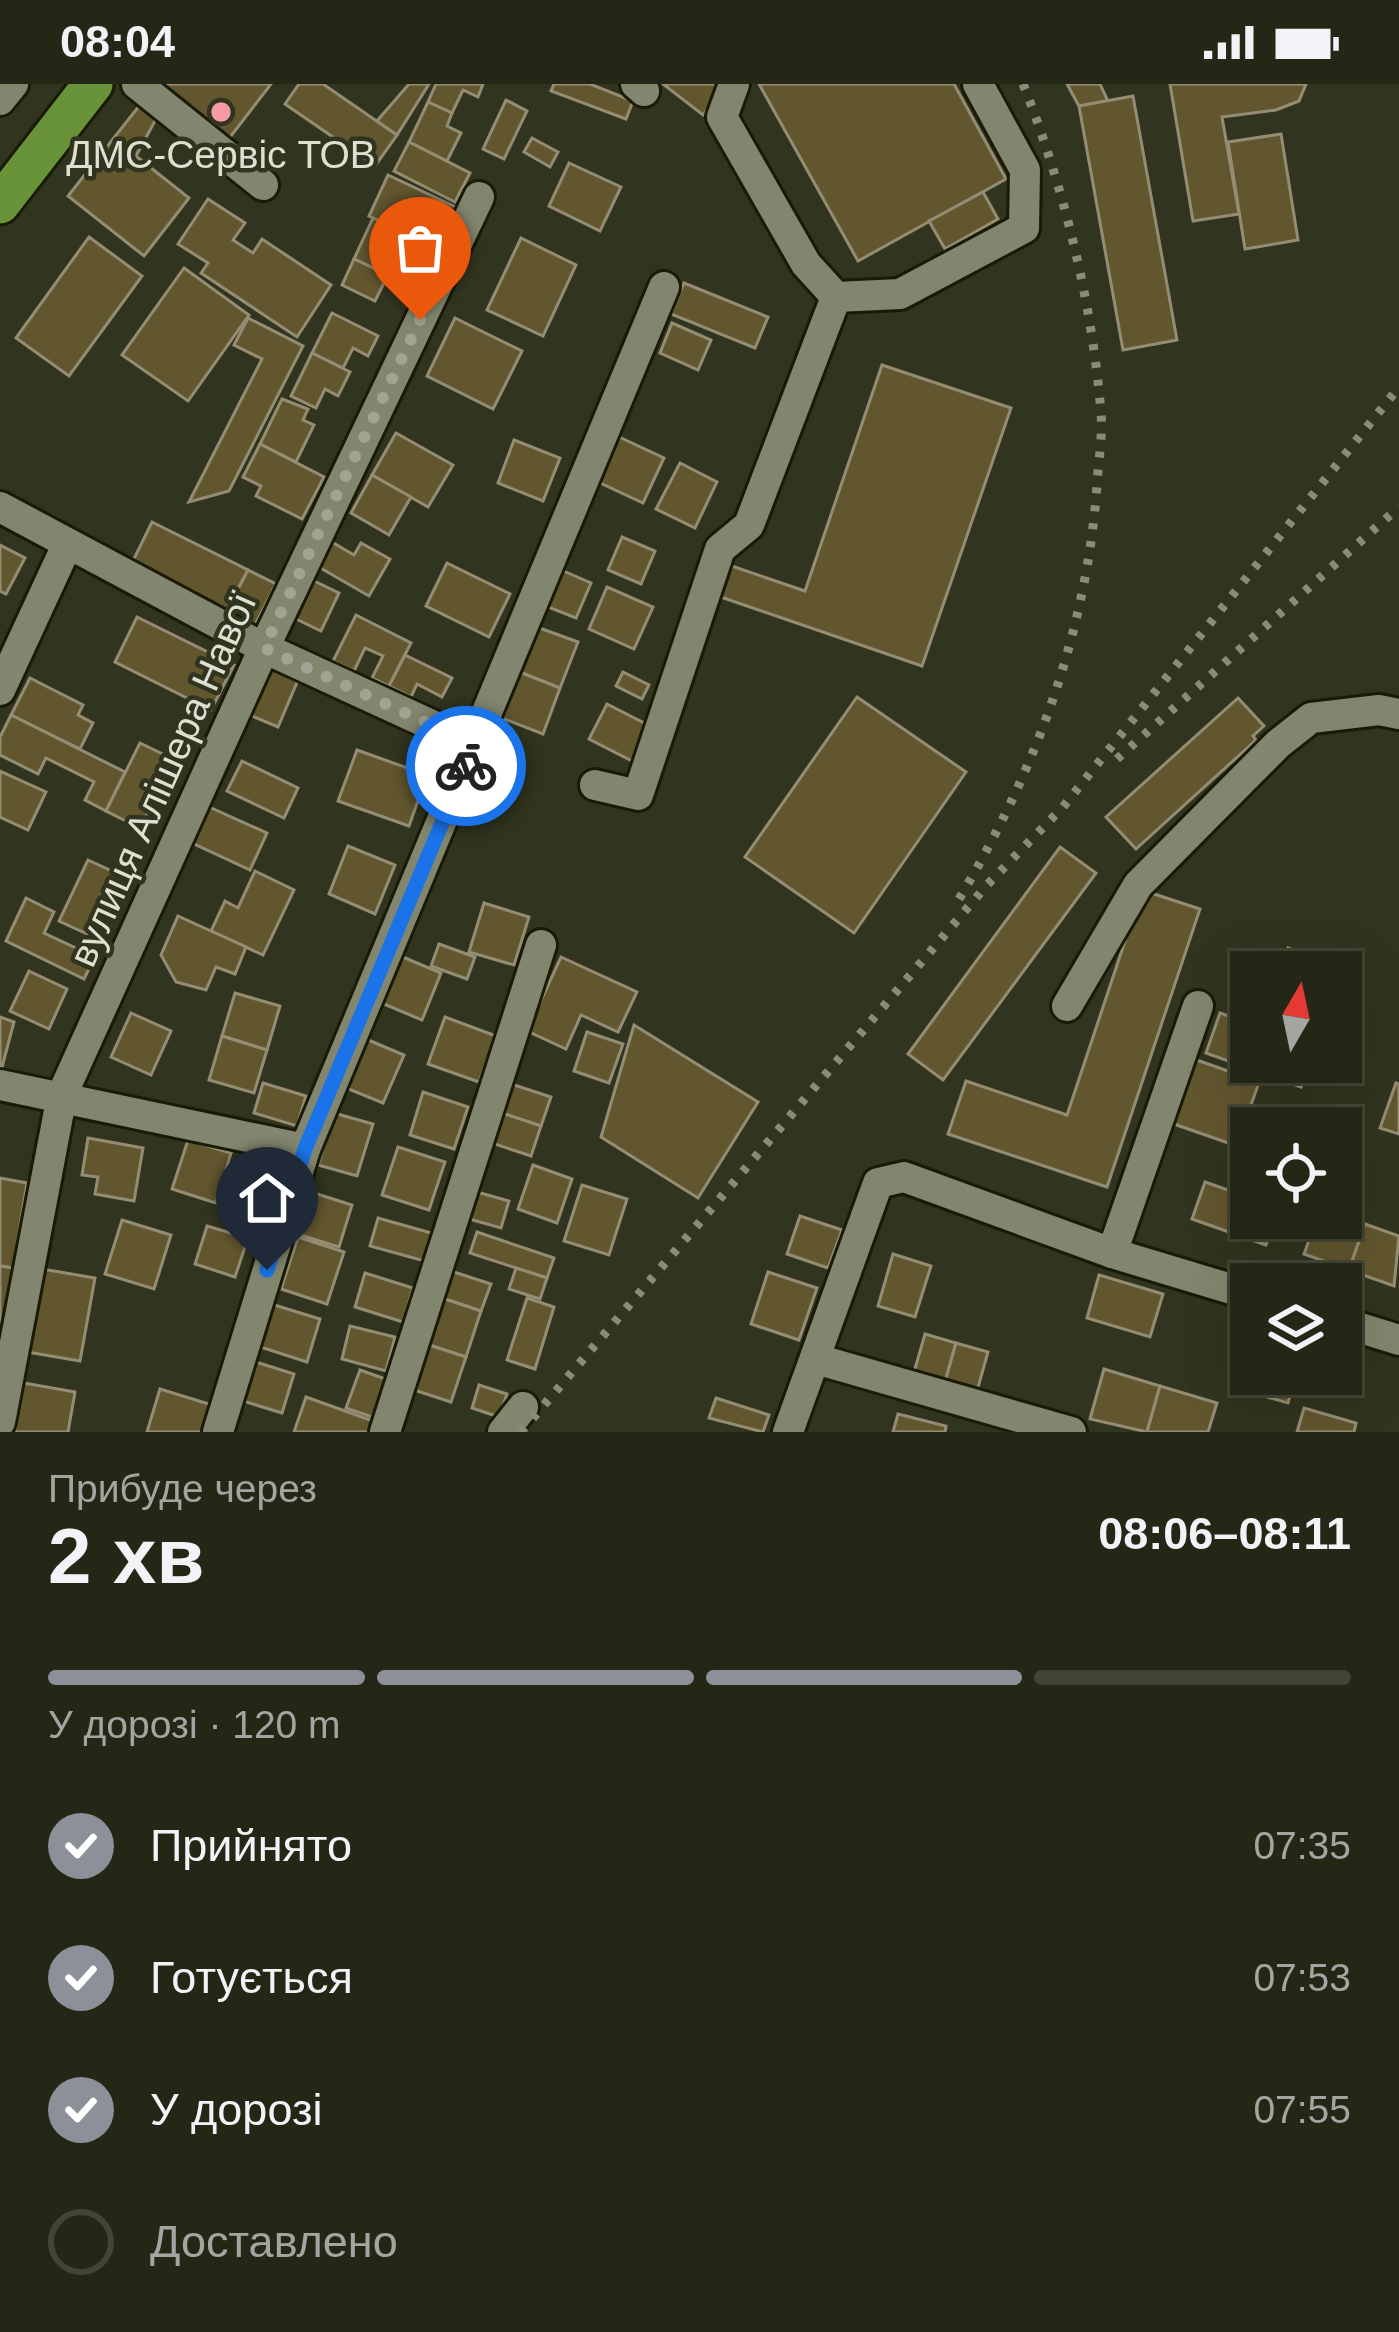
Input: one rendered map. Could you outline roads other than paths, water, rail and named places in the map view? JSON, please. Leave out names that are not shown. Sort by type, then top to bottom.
[{"type":"main road","points":[[0,204],[92,84]]},
{"type":"street","points":[[0,100],[13,84]]},
{"type":"street","points":[[137,84],[262,184]]},
{"type":"street","points":[[734,84],[722,117],[806,264],[836,297]]},
{"type":"street","points":[[836,297],[900,294],[1024,228],[1025,170],[978,84]]},
{"type":"street","name":"вулиця Алішера Навої","points":[[0,1422],[62,1095],[264,648],[479,197]]},
{"type":"street","points":[[218,1432],[305,1149],[664,287]]},
{"type":"street","points":[[595,785],[638,795],[720,549],[749,526],[836,297]]},
{"type":"street","points":[[0,507],[264,648],[475,745]]},
{"type":"street","points":[[0,690],[67,544]]},
{"type":"street","points":[[1067,1006],[1138,885],[1278,744],[1311,718],[1378,710],[1399,714]]},
{"type":"street","points":[[385,1432],[541,945]]},
{"type":"street","points":[[1112,1253],[1198,1006]]},
{"type":"street","points":[[0,1085],[305,1149]]},
{"type":"street","points":[[788,1432],[878,1183],[904,1178],[1112,1253],[1230,1289]]},
{"type":"street","points":[[1362,1329],[1399,1340]]},
{"type":"street","points":[[816,1359],[1072,1432]]},
{"type":"street","points":[[503,1432],[523,1407]]},
{"type":"railway","points":[[959,899],[1011,802],[1069,649],[1091,541],[1101,440],[1097,371],[1083,287],[1051,163],[1023,84]]},
{"type":"railway","points":[[521,1432],[987,885],[1063,807],[1399,387]]},
{"type":"railway","points":[[1117,759],[1399,507]]},
{"type":"place","name":"ДМС-Сервіс ТОВ","points":[[221,112]]}]
